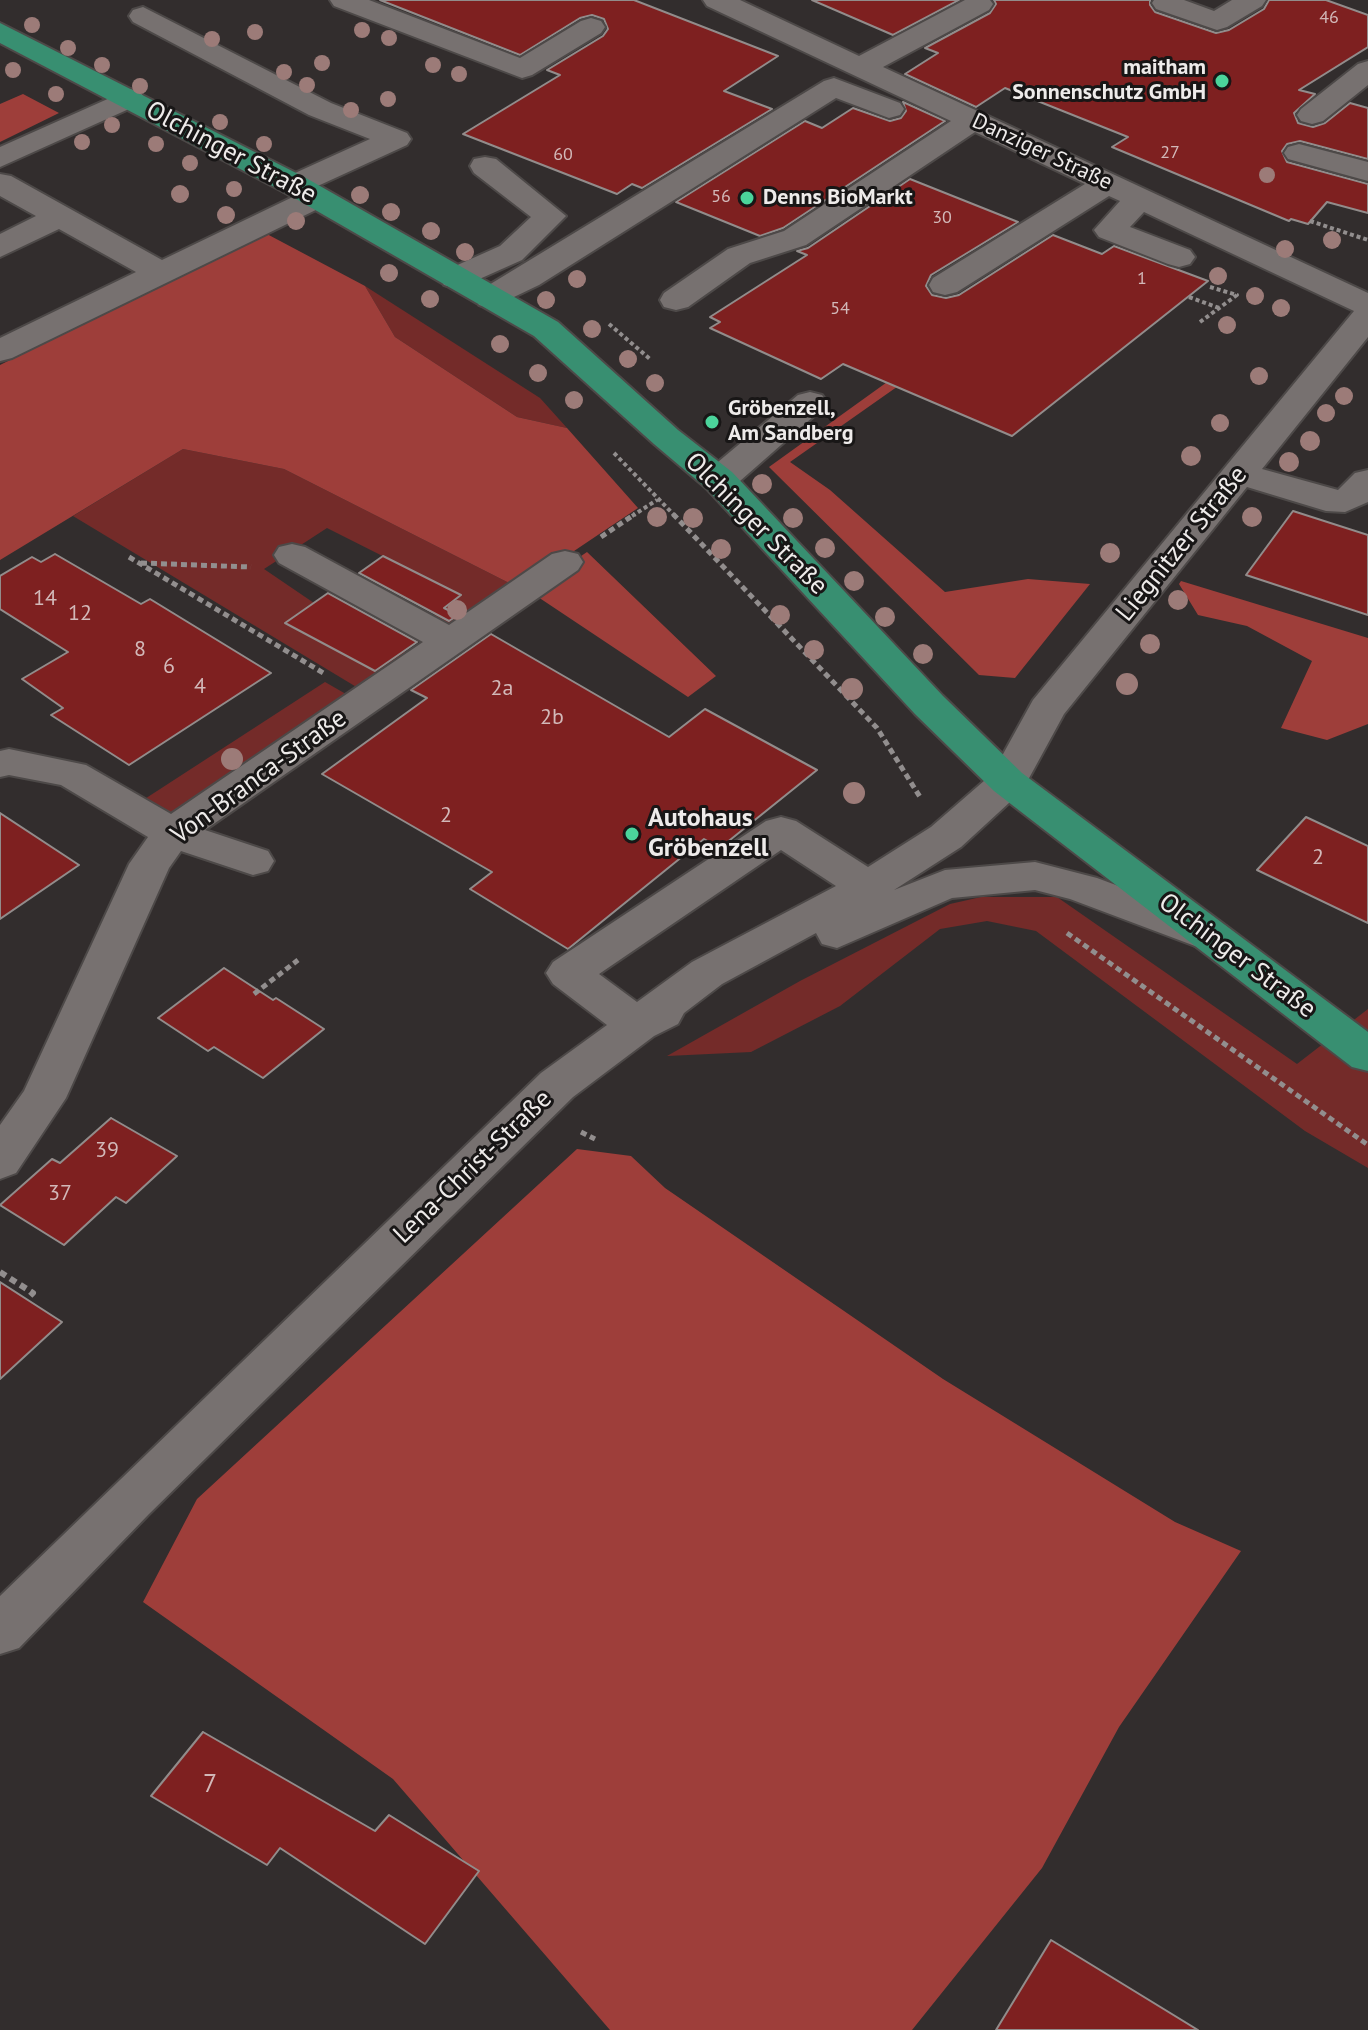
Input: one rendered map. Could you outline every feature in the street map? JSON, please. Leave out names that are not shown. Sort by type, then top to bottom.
[{"type":"main road","name":"Olchinger Straße","points":[[0,32],[305,191],[546,329],[666,437],[719,480],[929,705],[1008,782],[1368,1055]]},
{"type":"street","points":[[0,351],[159,272],[396,139],[320,109],[143,16],[172,0]]},
{"type":"street","points":[[344,0],[522,69],[591,27]]},
{"type":"street","name":"Danziger Straße","points":[[717,0],[860,67],[962,127],[1108,183],[1368,305]]},
{"type":"street","points":[[1166,3],[1217,21],[1252,0]]},
{"type":"street","points":[[860,67],[979,4]]},
{"type":"street","points":[[1312,115],[1368,70]]},
{"type":"street","points":[[491,298],[834,87],[962,127]]},
{"type":"street","points":[[0,158],[130,98]]},
{"type":"street","points":[[676,300],[739,256],[795,238],[962,127]]},
{"type":"street","points":[[1299,153],[1368,172]]},
{"type":"street","points":[[455,278],[511,253],[550,216],[485,166]]},
{"type":"street","points":[[0,183],[159,272]]},
{"type":"street","points":[[945,285],[1108,183]]},
{"type":"street","points":[[1140,198],[1110,230],[1179,257]]},
{"type":"street","points":[[0,247],[58,217]]},
{"type":"street","name":"Liegnitzer Straße","points":[[1008,782],[1047,709],[1368,315]]},
{"type":"street","points":[[719,480],[810,402]]},
{"type":"street","points":[[1239,473],[1326,500],[1345,501],[1360,492],[1368,481]]},
{"type":"street","points":[[306,562],[450,641]]},
{"type":"street","name":"Von-Branca-Straße","points":[[0,1161],[43,1098],[150,864],[172,833],[565,562]]},
{"type":"street","points":[[0,764],[9,762],[72,774],[172,833],[253,861]]},
{"type":"street","name":"Lena-Christ-Straße","points":[[1,1628],[557,1085],[707,973],[868,887],[946,837],[1008,782]]},
{"type":"street","points":[[868,887],[781,831],[568,973],[637,1025],[945,884],[1035,876],[1082,888],[1213,938]]},
{"type":"path","points":[[1310,221],[1368,240]]},
{"type":"path","points":[[1200,322],[1237,295],[1212,286]]},
{"type":"path","points":[[1184,295],[1219,308]]},
{"type":"path","points":[[610,448],[877,728],[946,837]]},
{"type":"path","points":[[565,562],[657,500]]},
{"type":"path","points":[[129,557],[367,700]]},
{"type":"path","points":[[140,563],[306,562]]},
{"type":"path","points":[[995,880],[1368,1145]]},
{"type":"path","points":[[254,994],[298,960]]},
{"type":"path","points":[[0,1272],[33,1293],[27,1299]]},
{"type":"shaded area","points":[[23,94],[59,113],[0,142],[0,104]]},
{"type":"shaded area","points":[[265,233],[365,286],[395,337],[517,417],[567,428],[638,508],[519,588],[284,469],[183,449],[0,560],[0,365]]},
{"type":"shaded area","points":[[1054,262],[1069,266],[790,462],[830,490],[945,592],[1028,579],[1090,584],[1015,678],[979,675],[769,467]]},
{"type":"shaded area","points":[[365,286],[540,398],[567,428],[517,417],[395,337]]},
{"type":"shaded area","points":[[183,449],[284,469],[519,588],[458,631],[430,618],[460,595],[327,528],[264,569],[314,603],[286,624],[365,665],[394,645],[417,659],[368,694],[73,516]]},
{"type":"shaded area","points":[[587,552],[716,676],[688,697],[529,591]]},
{"type":"shaded area","points":[[1181,581],[1368,638],[1368,724],[1327,740],[1281,728],[1312,661],[1247,626],[1198,615],[1179,584]]},
{"type":"shaded area","points":[[325,682],[358,701],[170,826],[137,804]]},
{"type":"shaded area","points":[[981,897],[1057,897],[1297,1064],[1368,1009],[1368,1168],[1305,1131],[1036,931],[987,921],[940,929],[840,1006],[751,1052],[667,1056],[800,981],[950,904]]},
{"type":"shaded area","points":[[577,1149],[631,1156],[665,1188],[943,1379],[1175,1522],[1241,1551],[1119,1727],[1042,1868],[912,2030],[610,2030],[393,1779],[143,1602],[197,1499]]},
{"type":"building","points":[[380,0],[634,0],[778,56],[724,91],[772,109],[642,188],[632,184],[617,194],[463,134],[560,75],[547,70],[603,36],[608,29],[604,19],[592,15],[580,18],[520,55]]},
{"type":"building","points":[[812,0],[959,0],[893,35]]},
{"type":"building","points":[[994,0],[1150,0],[1155,12],[1216,33],[1229,30],[1264,9],[1269,0],[1326,0],[1368,15],[1368,47],[1299,90],[1315,94],[1294,113],[1298,123],[1313,127],[1325,123],[1350,103],[1368,108],[1368,159],[1300,141],[1287,144],[1282,151],[1287,162],[1368,184],[1368,213],[1327,202],[1308,224],[1289,221],[1112,147],[1128,137],[1005,88],[976,107],[905,74],[938,53],[925,48],[990,13],[996,4]]},
{"type":"building","points":[[903,102],[945,121],[783,228],[760,236],[676,202],[805,121],[822,128],[853,108],[890,121],[901,118],[906,111]]},
{"type":"building","points":[[910,179],[1018,222],[931,275],[926,286],[932,295],[946,298],[959,295],[1053,235],[1102,254],[1114,246],[1208,281],[1012,436],[843,364],[821,379],[710,328],[720,322],[710,317],[807,255],[797,251],[808,248]]},
{"type":"building","points":[[1293,511],[1368,535],[1368,615],[1246,575]]},
{"type":"building","points":[[55,554],[141,604],[150,599],[271,673],[129,765],[51,715],[63,708],[22,679],[68,652],[0,609],[0,576],[32,557],[41,562]]},
{"type":"building","points":[[383,556],[461,595],[444,608],[458,615],[449,621],[359,573]]},
{"type":"building","points":[[328,593],[417,642],[375,671],[285,623]]},
{"type":"building","points":[[491,634],[669,737],[705,709],[817,770],[720,848],[704,839],[568,949],[470,889],[492,872],[322,774],[427,698],[411,690]]},
{"type":"building","points":[[0,813],[79,865],[0,919]]},
{"type":"building","points":[[1306,817],[1368,846],[1368,923],[1257,870]]},
{"type":"building","points":[[224,968],[324,1029],[263,1078],[214,1047],[208,1051],[158,1018]]},
{"type":"building","points":[[111,1118],[177,1156],[126,1203],[116,1197],[64,1245],[0,1205],[52,1159],[60,1163]]},
{"type":"building","points":[[0,1282],[62,1322],[0,1379]]},
{"type":"building","points":[[203,1732],[375,1831],[389,1815],[479,1871],[425,1944],[280,1848],[267,1865],[151,1796]]},
{"type":"building","points":[[1051,1940],[1198,2030],[996,2030]]},
{"type":"place","name":"maitham Sonnenschutz GmbH","points":[[1222,81]]},
{"type":"place","name":"Denns BioMarkt","points":[[747,198]]},
{"type":"place","name":"Gröbenzell, Am Sandberg","points":[[712,422]]},
{"type":"place","name":"Autohaus Gröbenzell","points":[[632,834]]}]
